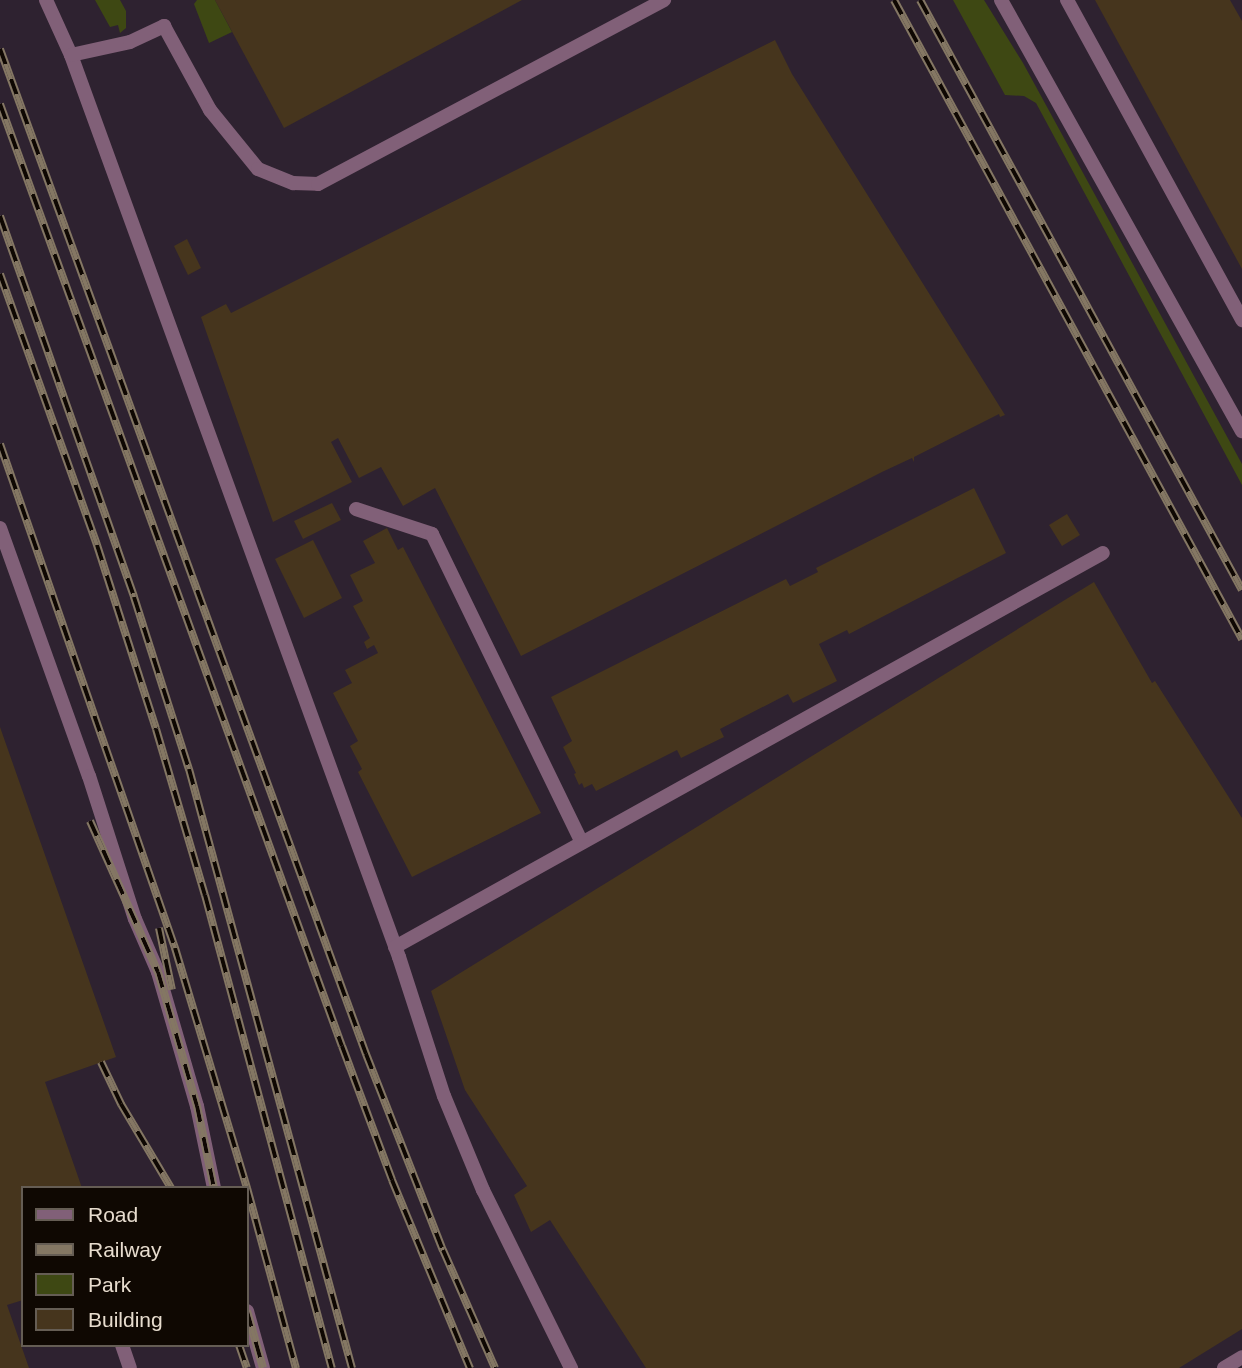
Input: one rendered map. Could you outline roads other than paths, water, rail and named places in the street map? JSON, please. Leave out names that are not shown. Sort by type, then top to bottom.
[{"type":"street","points":[[46,0],[71,55],[395,947],[444,1096],[483,1190],[571,1368]]},
{"type":"street","points":[[71,55],[130,42],[164,26],[210,110],[258,169],[293,183],[318,184],[664,0]]},
{"type":"street","points":[[1001,0],[1242,430]]},
{"type":"street","points":[[1067,0],[1242,320]]},
{"type":"street","points":[[356,509],[432,534],[582,843]]},
{"type":"street","points":[[0,527],[89,776],[135,919],[158,972],[197,1106],[214,1186]]},
{"type":"street","points":[[395,947],[1103,553]]},
{"type":"street","points":[[248,1315],[263,1368]]},
{"type":"street","points":[[123,1347],[130,1368]]},
{"type":"street","points":[[1224,1368],[1242,1357]]},
{"type":"railway","points":[[894,0],[1242,639]]},
{"type":"railway","points":[[920,0],[1242,590]]},
{"type":"railway","points":[[0,49],[366,1054],[443,1250],[495,1368]]},
{"type":"railway","points":[[0,104],[342,1046],[392,1180],[470,1368]]},
{"type":"railway","points":[[0,216],[134,597],[189,769],[352,1368]]},
{"type":"railway","points":[[0,274],[97,545],[156,729],[205,895],[332,1368]]},
{"type":"railway","points":[[0,444],[175,948],[246,1186]]},
{"type":"railway","points":[[90,821],[158,972],[197,1106],[214,1186]]},
{"type":"railway","points":[[159,928],[172,990]]},
{"type":"railway","points":[[101,1062],[121,1104],[170,1186]]},
{"type":"railway","points":[[248,1192],[296,1368]]},
{"type":"railway","points":[[248,1315],[263,1368]]},
{"type":"railway","points":[[240,1347],[247,1368]]}]
